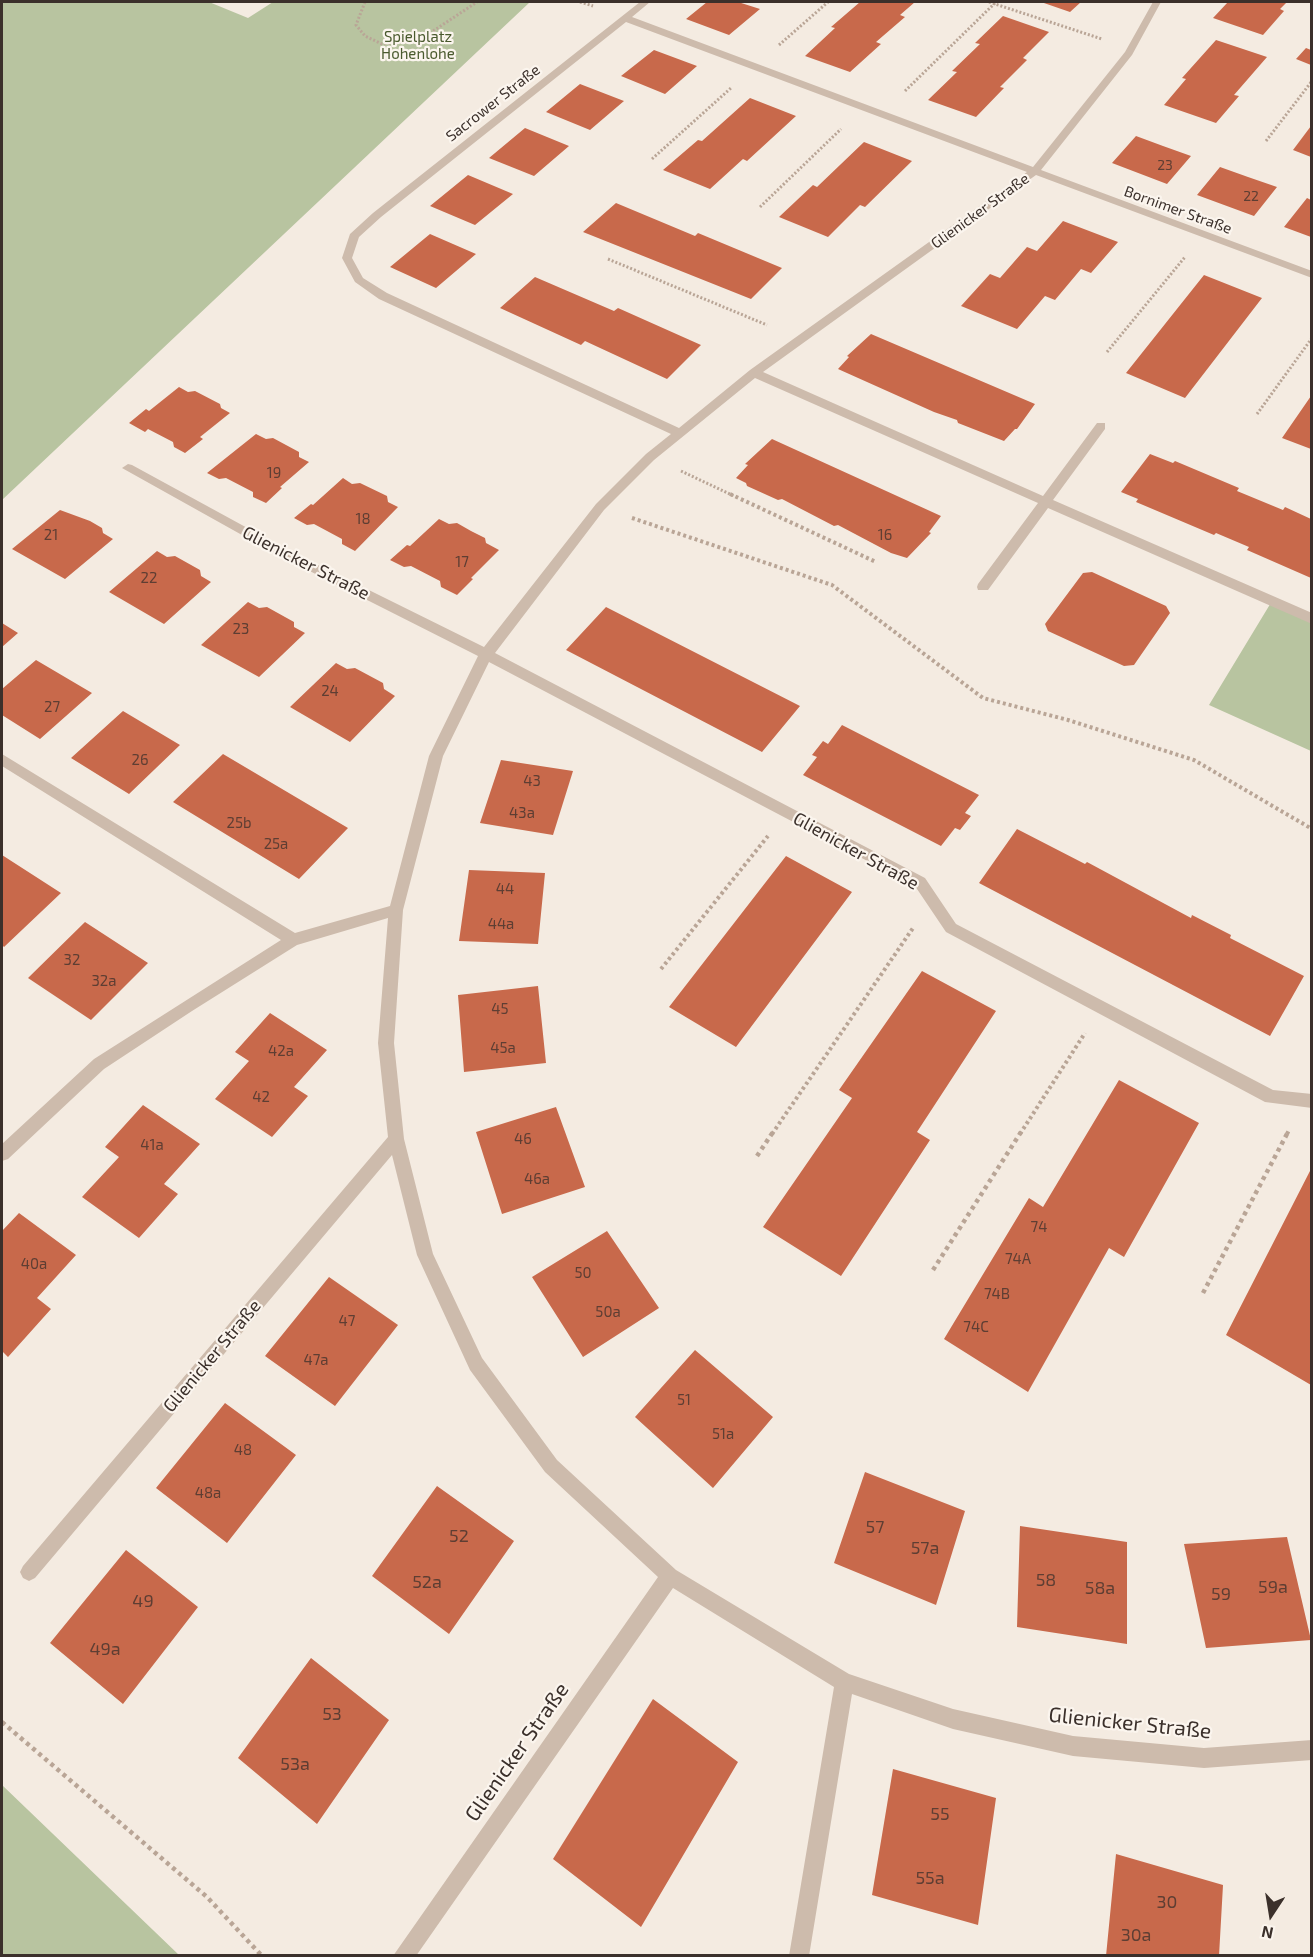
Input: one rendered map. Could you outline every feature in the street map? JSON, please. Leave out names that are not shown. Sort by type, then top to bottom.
[{"type":"street","points":[[625,18],[645,2]]},
{"type":"street","name":"Glienicker Straße","points":[[1156,2],[1131,49],[1034,172],[754,373],[650,456],[600,507],[486,654],[436,756],[396,910],[386,1043],[396,1139],[425,1255],[476,1364],[551,1466],[670,1576],[844,1682],[953,1719],[1073,1746],[1204,1758],[1311,1750]]},
{"type":"street","points":[[625,18],[1034,172]]},
{"type":"street","name":"Sacrower Straße","points":[[625,18],[377,214],[354,236],[347,258],[359,280],[383,296],[678,432]]},
{"type":"street","name":"Bornimer Straße","points":[[1034,172],[1311,275]]},
{"type":"street","points":[[754,373],[1311,619]]},
{"type":"street","points":[[983,587],[1101,426]]},
{"type":"street","name":"Glienicker Straße","points":[[128,468],[280,551],[486,654],[920,882],[951,928],[1271,1097],[1308,1101]]},
{"type":"street","points":[[2,759],[293,940]]},
{"type":"street","points":[[2,1154],[99,1064],[293,940],[396,910]]},
{"type":"street","name":"Glienicker Straße","points":[[28,1572],[396,1139]]},
{"type":"street","name":"Glienicker Straße","points":[[403,1956],[670,1576]]},
{"type":"street","points":[[800,1956],[844,1682]]},
{"type":"path","points":[[365,2],[356,25],[365,36],[382,44],[401,44],[418,40],[477,2]]},
{"type":"path","points":[[652,159],[828,2]]},
{"type":"path","points":[[989,2],[1131,49]]},
{"type":"path","points":[[882,115],[995,3]]},
{"type":"path","points":[[1266,141],[1311,81]]},
{"type":"path","points":[[760,207],[863,108]]},
{"type":"path","points":[[1107,352],[1203,235]]},
{"type":"path","points":[[608,260],[801,339]]},
{"type":"path","points":[[1257,414],[1311,338]]},
{"type":"path","points":[[650,456],[876,562]]},
{"type":"path","points":[[600,507],[832,585],[983,698],[1068,720],[1194,760],[1311,829]]},
{"type":"path","points":[[661,969],[787,812]]},
{"type":"path","points":[[757,1156],[933,901]]},
{"type":"path","points":[[933,1270],[1101,1007]]},
{"type":"path","points":[[1203,1293],[1308,1101]]},
{"type":"path","points":[[2,1722],[207,1898],[262,1956]]},
{"type":"green space","name":"Spielplatz Hohenlohe","points":[[2,2],[209,2],[248,18],[273,2],[530,2],[2,500]]},
{"type":"green space","points":[[1272,601],[1311,619],[1311,751],[1209,705]]},
{"type":"green space","points":[[2,1785],[179,1955],[2,1955]]},
{"type":"building","points":[[707,2],[738,2],[760,9],[729,35],[686,19]]},
{"type":"building","points":[[860,2],[915,2],[900,15],[905,17],[876,42],[881,44],[850,72],[805,56],[835,28],[831,27]]},
{"type":"building","points":[[1041,2],[1081,2],[1070,12]]},
{"type":"building","points":[[1228,2],[1287,2],[1280,9],[1284,11],[1263,35],[1213,18]]},
{"type":"building","points":[[1003,16],[1049,32],[1023,58],[1027,60],[1000,87],[1004,88],[976,117],[928,100],[957,72],[952,71],[980,44],[975,43]]},
{"type":"building","points":[[1216,40],[1267,57],[1234,95],[1239,96],[1216,123],[1164,105],[1186,79],[1182,78]]},
{"type":"building","points":[[1306,48],[1311,50],[1311,65],[1296,59]]},
{"type":"building","points":[[654,50],[697,66],[665,94],[621,76]]},
{"type":"building","points":[[580,84],[624,101],[590,130],[546,112]]},
{"type":"building","points":[[750,98],[796,116],[747,161],[743,159],[710,189],[663,170],[698,140],[702,141]]},
{"type":"building","points":[[1311,126],[1311,157],[1293,150]]},
{"type":"building","points":[[525,128],[569,146],[534,176],[489,158]]},
{"type":"building","points":[[1136,136],[1191,156],[1167,184],[1112,163]]},
{"type":"building","points":[[864,142],[912,161],[865,207],[860,205],[828,237],[779,217],[813,185],[817,187]]},
{"type":"building","points":[[1220,167],[1277,187],[1254,216],[1197,195]]},
{"type":"building","points":[[468,175],[513,194],[475,225],[430,206]]},
{"type":"building","points":[[1307,198],[1311,200],[1311,237],[1284,227]]},
{"type":"building","points":[[616,203],[695,236],[698,233],[782,268],[751,299],[583,232]]},
{"type":"building","points":[[1063,221],[1118,242],[1091,273],[1081,269],[1055,300],[1045,296],[1017,329],[961,306],[990,274],[1000,278],[1027,247],[1037,251]]},
{"type":"building","points":[[430,234],[476,254],[436,288],[390,267]]},
{"type":"building","points":[[1204,275],[1262,298],[1185,398],[1126,373]]},
{"type":"building","points":[[535,277],[614,311],[618,308],[701,345],[667,379],[585,341],[581,345],[500,308]]},
{"type":"building","points":[[871,334],[1035,404],[1017,429],[1004,441],[838,369],[849,357],[847,356]]},
{"type":"building","points":[[179,387],[188,392],[195,391],[220,404],[221,408],[230,413],[200,437],[203,439],[185,453],[174,447],[173,442],[148,429],[145,432],[129,423],[146,409],[149,411]]},
{"type":"building","points":[[1311,396],[1311,449],[1282,438]]},
{"type":"building","points":[[256,434],[266,439],[273,438],[299,452],[299,457],[309,462],[280,487],[282,488],[266,503],[253,497],[253,492],[226,478],[219,479],[207,473]]},
{"type":"building","points":[[772,439],[941,516],[929,532],[931,533],[907,558],[891,553],[838,525],[834,526],[782,499],[778,500],[747,486],[746,483],[736,478],[748,465],[745,464]]},
{"type":"building","points":[[1150,454],[1173,463],[1175,461],[1239,488],[1237,491],[1283,510],[1285,507],[1311,519],[1311,578],[1247,550],[1249,547],[1216,533],[1214,535],[1136,502],[1138,499],[1121,492]]},
{"type":"building","points":[[343,478],[352,484],[360,483],[387,496],[388,502],[398,507],[355,551],[342,544],[342,539],[314,524],[307,525],[294,518],[311,504],[313,505]]},
{"type":"building","points":[[60,510],[90,521],[102,528],[103,533],[113,539],[65,579],[12,549]]},
{"type":"building","points":[[439,519],[449,524],[457,523],[485,538],[486,543],[499,550],[457,595],[441,587],[440,581],[411,566],[404,567],[390,560],[407,545],[410,546]]},
{"type":"building","points":[[157,551],[167,557],[175,556],[200,570],[201,576],[211,582],[164,624],[109,592]]},
{"type":"building","points":[[1092,572],[1166,606],[1170,613],[1134,665],[1124,666],[1048,631],[1045,624],[1083,573]]},
{"type":"building","points":[[248,602],[259,608],[267,607],[294,622],[294,627],[305,633],[259,677],[201,645]]},
{"type":"building","points":[[606,607],[800,706],[762,752],[566,650]]},
{"type":"building","points":[[2,623],[18,633],[2,647]]},
{"type":"building","points":[[36,660],[92,693],[40,739],[2,715],[2,689]]},
{"type":"building","points":[[336,663],[347,669],[355,668],[383,683],[384,689],[395,696],[350,742],[290,707]]},
{"type":"building","points":[[123,711],[180,745],[129,794],[71,758]]},
{"type":"building","points":[[842,725],[979,795],[965,813],[971,816],[960,830],[955,828],[941,846],[803,775],[817,757],[812,755],[823,741],[828,744]]},
{"type":"building","points":[[223,754],[348,828],[299,879],[173,802]]},
{"type":"building","points":[[501,760],[573,771],[553,835],[480,823]]},
{"type":"building","points":[[1017,829],[1085,864],[1087,862],[1191,918],[1192,915],[1231,935],[1230,938],[1304,976],[1270,1036],[979,883]]},
{"type":"building","points":[[2,855],[61,893],[4,947],[2,945]]},
{"type":"building","points":[[786,856],[852,892],[736,1047],[669,1007]]},
{"type":"building","points":[[469,870],[545,873],[538,944],[459,941]]},
{"type":"building","points":[[85,922],[148,963],[91,1020],[28,978]]},
{"type":"building","points":[[922,971],[996,1011],[917,1132],[930,1140],[841,1276],[763,1227],[852,1098],[839,1090]]},
{"type":"building","points":[[538,986],[546,1063],[464,1072],[458,995]]},
{"type":"building","points":[[270,1013],[327,1050],[294,1087],[308,1096],[272,1137],[215,1099],[249,1061],[235,1052]]},
{"type":"building","points":[[1119,1080],[1199,1123],[1124,1257],[1109,1248],[1028,1392],[944,1339],[1029,1198],[1043,1207]]},
{"type":"building","points":[[143,1105],[200,1144],[164,1184],[178,1194],[139,1238],[82,1197],[119,1157],[105,1147]]},
{"type":"building","points":[[556,1107],[585,1187],[502,1214],[476,1132]]},
{"type":"building","points":[[1311,1169],[1311,1385],[1226,1335]]},
{"type":"building","points":[[19,1213],[76,1255],[37,1298],[51,1309],[8,1357],[2,1351],[2,1231]]},
{"type":"building","points":[[607,1231],[659,1308],[583,1357],[532,1277]]},
{"type":"building","points":[[329,1277],[398,1325],[335,1406],[265,1356]]},
{"type":"building","points":[[695,1350],[773,1417],[713,1488],[635,1417]]},
{"type":"building","points":[[225,1403],[296,1455],[227,1543],[156,1488]]},
{"type":"building","points":[[865,1472],[965,1511],[936,1605],[834,1563]]},
{"type":"building","points":[[437,1486],[514,1541],[449,1634],[372,1576]]},
{"type":"building","points":[[1020,1526],[1127,1542],[1127,1644],[1017,1627]]},
{"type":"building","points":[[1287,1537],[1311,1640],[1206,1648],[1184,1544]]},
{"type":"building","points":[[126,1550],[198,1607],[123,1704],[50,1643]]},
{"type":"building","points":[[311,1658],[389,1720],[317,1824],[238,1758]]},
{"type":"building","points":[[653,1699],[738,1762],[641,1927],[553,1859]]},
{"type":"building","points":[[893,1769],[996,1798],[978,1925],[872,1895]]},
{"type":"building","points":[[1116,1854],[1223,1885],[1219,1956],[1106,1956]]}]
